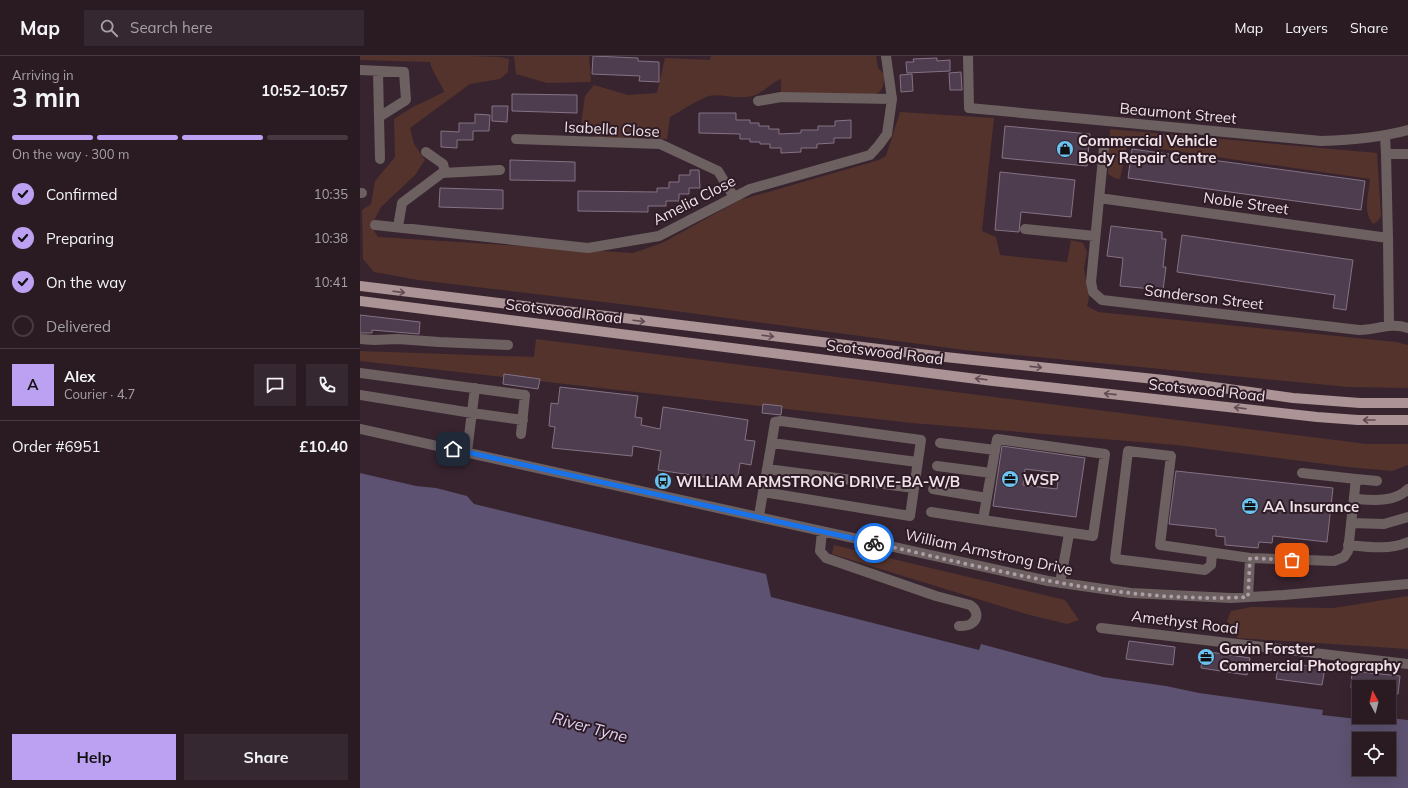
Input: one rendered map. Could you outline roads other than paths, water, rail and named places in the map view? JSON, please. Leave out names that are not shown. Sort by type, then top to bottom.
[{"type":"main road","name":"Scotswood Road","points":[[360,286],[938,356],[1164,380],[1293,398],[1360,403],[1408,403]]},
{"type":"main road","name":"Scotswood Road","points":[[360,301],[1001,382],[1317,417],[1358,420],[1408,420]]},
{"type":"street","name":"Amelia Close","points":[[375,225],[588,248],[659,236],[750,189],[870,155],[886,134],[892,99],[886,56]]},
{"type":"street","name":"Beaumont Street","points":[[968,56],[969,108],[1321,141],[1355,140],[1385,136],[1408,130]]},
{"type":"street","points":[[360,70],[404,72],[406,100],[379,117]]},
{"type":"street","points":[[378,71],[380,159]]},
{"type":"street","points":[[758,101],[781,96],[892,99]]},
{"type":"street","points":[[1385,136],[1389,325]]},
{"type":"street","name":"Isabella Close","points":[[516,139],[660,144],[718,171],[734,197]]},
{"type":"street","name":"Sanderson Street","points":[[1104,148],[1091,282],[1093,292],[1102,300],[1359,330],[1371,330],[1389,325],[1408,328]]},
{"type":"street","points":[[426,152],[443,164],[446,172]]},
{"type":"street","points":[[1386,154],[1408,154]]},
{"type":"street","points":[[398,227],[402,203],[442,172],[500,170]]},
{"type":"street","name":"Noble Street","points":[[1099,198],[1388,238]]},
{"type":"street","points":[[1025,229],[1095,236]]},
{"type":"street","points":[[360,340],[398,339],[508,345]]},
{"type":"street","points":[[360,373],[525,395],[521,434]]},
{"type":"street","points":[[467,452],[475,388]]},
{"type":"street","points":[[360,395],[523,420]]},
{"type":"street","points":[[759,516],[763,492],[767,469],[772,443],[775,422],[781,421],[920,440],[910,516],[763,492]]},
{"type":"street","name":"William Armstrong Drive","points":[[360,428],[759,516],[822,532],[1060,583],[1131,593],[1201,597],[1248,597],[1408,584]]},
{"type":"street","points":[[930,512],[1069,534],[1093,536],[1105,454],[997,439],[983,520]]},
{"type":"street","points":[[772,443],[917,462]]},
{"type":"street","points":[[940,443],[995,450]]},
{"type":"street","points":[[1212,553],[1212,565],[1205,570],[1115,559],[1128,451],[1171,456],[1160,545],[1250,558],[1334,561],[1344,558],[1348,551],[1356,479]]},
{"type":"street","points":[[937,466],[991,473]]},
{"type":"street","points":[[767,469],[914,488]]},
{"type":"street","points":[[1302,473],[1377,481]]},
{"type":"street","points":[[933,489],[987,498]]},
{"type":"street","points":[[1354,499],[1383,501],[1405,492],[1408,489]]},
{"type":"street","points":[[1351,523],[1384,524],[1408,517]]},
{"type":"street","points":[[822,532],[820,551],[826,558],[936,596],[970,604],[976,610],[976,619],[972,624],[959,626]]},
{"type":"street","points":[[1060,583],[1069,534]]},
{"type":"street","points":[[1348,545],[1376,547],[1399,546],[1408,542]]},
{"type":"street","points":[[1248,597],[1250,558]]},
{"type":"street","name":"Amethyst Road","points":[[1101,628],[1408,664]]},
{"type":"water","name":"River Tyne","points":[[360,473],[416,486],[436,488],[467,496],[474,504],[766,574],[771,597],[979,650],[981,644],[1103,677],[1166,686],[1199,693],[1323,710],[1322,715],[1352,718],[1352,724],[1396,724],[1396,719],[1408,720],[1408,788],[360,788]]},
{"type":"place","name":"Commercial Vehicle Body Repair Centre","points":[[1065,149]]},
{"type":"place","name":"WSP","points":[[1010,479]]},
{"type":"place","name":"WILLIAM ARMSTRONG DRIVE-BA-W/B","points":[[663,481]]},
{"type":"place","name":"AA Insurance","points":[[1250,506]]},
{"type":"place","name":"Gavin Forster Commercial Photography","points":[[1206,657]]}]
